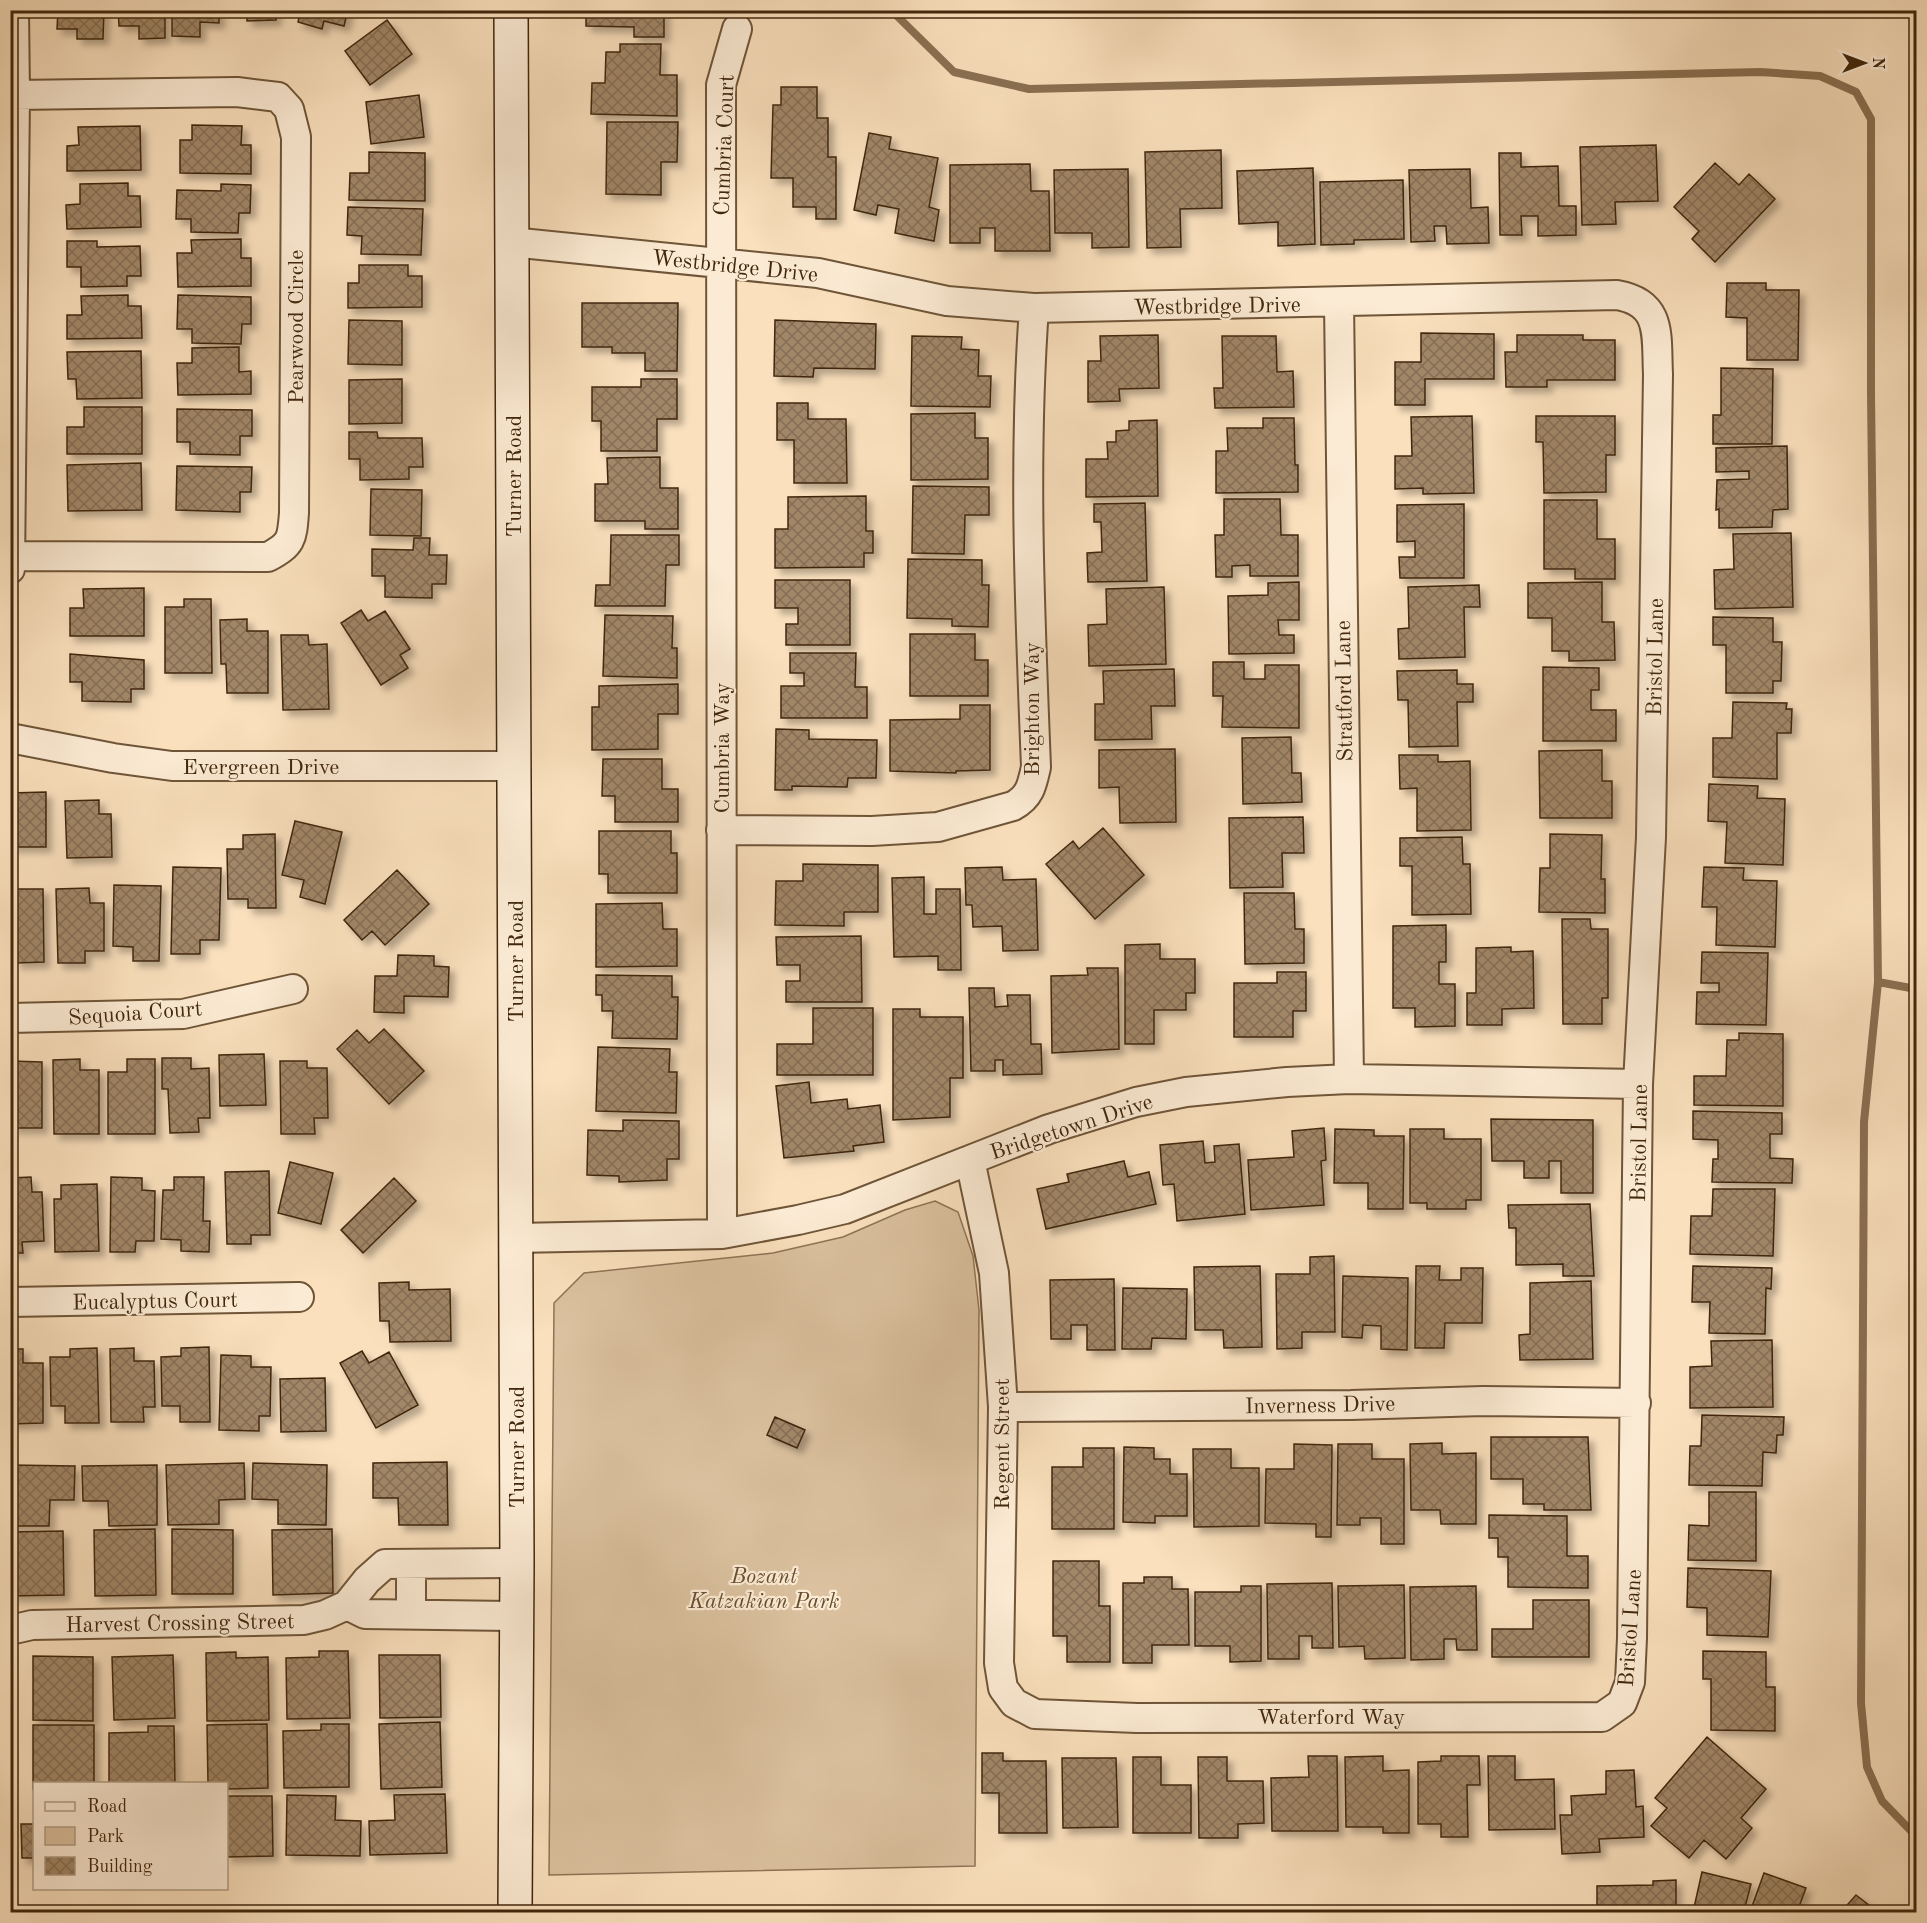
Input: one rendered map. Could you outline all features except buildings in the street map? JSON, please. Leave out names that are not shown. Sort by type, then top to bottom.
[{"type":"main road","name":"Turner Road","points":[[510,10],[515,766],[517,1563],[515,1912]]},
{"type":"street","points":[[10,569],[14,10]]},
{"type":"street","name":"Cumbria Court","points":[[720,262],[721,86],[737,29]]},
{"type":"street","name":"Pearwood Circle","points":[[11,556],[268,557],[285,548],[292,538],[294,513],[296,137],[289,109],[278,97],[237,92],[15,95]]},
{"type":"street","name":"Westbridge Drive","points":[[511,242],[818,273],[947,301],[1034,308],[1339,303],[1617,295],[1635,298],[1644,304],[1655,320],[1658,374],[1655,582]]},
{"type":"street","name":"Cumbria Way","points":[[720,262],[722,1234]]},
{"type":"street","name":"Stratford Lane","points":[[1339,303],[1349,1079]]},
{"type":"street","name":"Brighton Way","points":[[721,830],[872,831],[938,827],[1013,806],[1023,801],[1031,790],[1036,767],[1027,544],[1030,358],[1034,308]]},
{"type":"street","name":"Bristol Lane","points":[[1622,1703],[1630,1682],[1632,1638],[1638,1084],[1652,837],[1655,582]]},
{"type":"street","name":"Evergreen Drive","points":[[10,738],[113,758],[172,766],[515,766]]},
{"type":"street","name":"Sequoia Court","points":[[10,1018],[183,1014],[293,989]]},
{"type":"street","name":"Bridgetown Drive","points":[[515,1238],[722,1234],[845,1209],[1049,1129],[1136,1102],[1186,1092],[1287,1082],[1349,1079],[1638,1084]]},
{"type":"street","name":"Regent Street","points":[[970,1160],[994,1273],[1004,1407],[999,1662],[1004,1688],[1014,1703],[1035,1714]]},
{"type":"street","name":"Eucalyptus Court","points":[[10,1302],[299,1297]]},
{"type":"street","name":"Inverness Drive","points":[[1004,1407],[1350,1405],[1483,1401],[1636,1403]]},
{"type":"street","name":"Harvest Crossing Street","points":[[10,1630],[32,1625],[304,1620],[325,1615],[347,1605],[367,1580],[385,1564],[517,1563]]},
{"type":"street","points":[[411,1564],[411,1613]]},
{"type":"street","points":[[347,1605],[365,1614],[517,1616]]},
{"type":"street","name":"Waterford Way","points":[[1035,1714],[1137,1718],[1602,1717],[1622,1703]]},
{"type":"green space","name":"Bozant Katzakian Park","points":[[935,1201],[958,1212],[973,1256],[979,1310],[975,1866],[549,1875],[554,1303],[584,1273],[773,1253],[843,1237],[905,1210]]},
{"type":"waterway","points":[[891,10],[954,72],[1029,89],[1760,72],[1820,76],[1856,92],[1871,119],[1871,394],[1878,982],[1864,1122],[1861,1703],[1867,1767],[1882,1801],[1916,1836]]},
{"type":"waterway","points":[[1878,982],[1916,989]]}]
